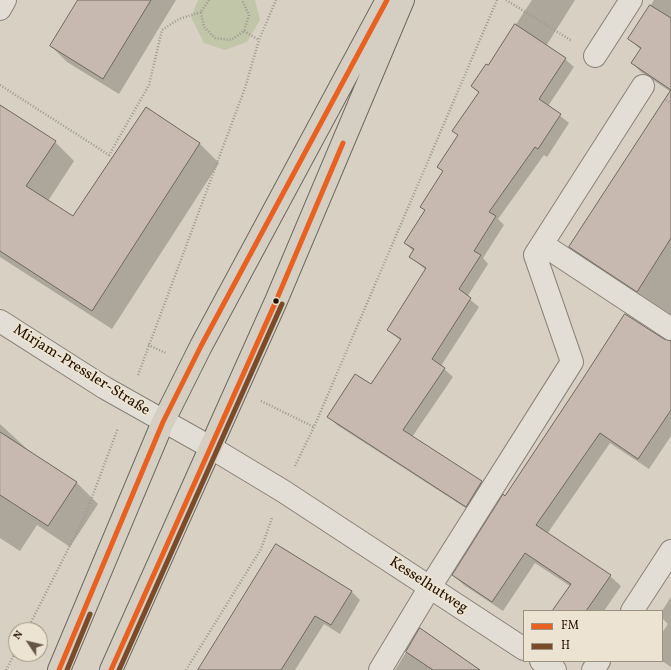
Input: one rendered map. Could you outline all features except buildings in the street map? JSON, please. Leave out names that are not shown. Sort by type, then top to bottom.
[{"type":"main road","points":[[59,670],[163,422],[201,346],[387,0]]},
{"type":"main road","points":[[111,670],[276,301],[403,0]]},
{"type":"street","points":[[0,9],[5,0]]},
{"type":"street","points":[[595,56],[631,0]]},
{"type":"street","points":[[380,670],[430,587],[572,362],[535,255],[643,86]]},
{"type":"street","points":[[542,244],[671,329]]},
{"type":"street","name":"Mirjam-Pressler-Straße","points":[[0,321],[128,402],[210,447]]},
{"type":"street","name":"Kesselhutweg","points":[[210,447],[282,491],[523,648]]},
{"type":"street","points":[[633,610],[671,551]]},
{"type":"street","points":[[543,662],[555,670]]},
{"type":"path","points":[[209,0],[202,12],[204,27],[215,38],[231,40],[244,31],[248,15],[242,0]]},
{"type":"path","points":[[31,622],[85,516],[245,88],[259,40],[276,0]]},
{"type":"path","points":[[186,670],[261,549],[282,491],[314,427],[497,0]]},
{"type":"path","points":[[0,85],[109,155],[149,85],[162,30],[179,19],[202,12]]},
{"type":"path","points":[[244,31],[259,40]]},
{"type":"path","points":[[148,345],[170,355]]},
{"type":"path","points":[[256,398],[314,427]]},
{"type":"green space","points":[[198,0],[255,0],[260,20],[247,42],[225,50],[204,43],[191,17]]},
{"type":"transit line","name":"FM","points":[[59,670],[163,422],[201,346],[387,0]]},
{"type":"transit line","name":"FM","points":[[111,670],[276,301],[343,143]]},
{"type":"transit line","name":"H","points":[[119,670],[282,304]]},
{"type":"transit line","name":"H","points":[[67,670],[90,614]]}]
